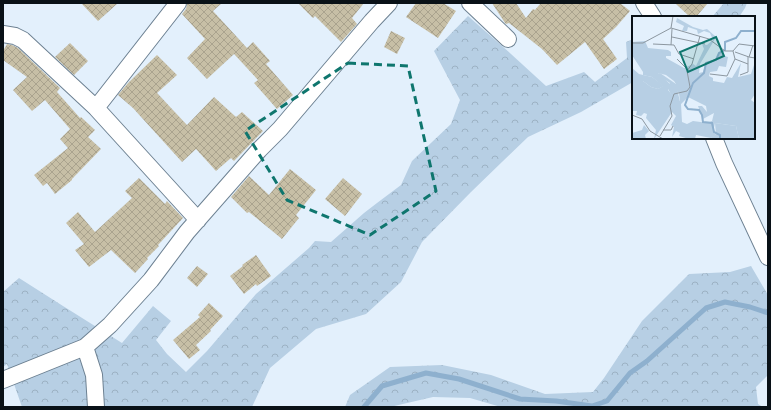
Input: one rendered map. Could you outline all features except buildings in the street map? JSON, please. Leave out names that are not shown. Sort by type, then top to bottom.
[{"type":"street","points":[[96,108],[178,3]]},
{"type":"street","points":[[3,380],[85,347],[110,325],[151,280],[187,232],[259,150],[280,129],[389,3]]},
{"type":"street","points":[[470,3],[508,39]]},
{"type":"street","points":[[644,3],[652,16]]},
{"type":"street","points":[[3,34],[15,36],[23,40],[96,108],[198,220]]},
{"type":"street","points":[[714,139],[724,164],[768,257]]},
{"type":"street","points":[[85,347],[94,375],[96,407]]},
{"type":"highlighted area","points":[[348,63],[408,66],[436,191],[370,235],[287,200],[245,131]]},
{"type":"green space","points":[[724,3],[747,3],[740,16],[713,16]]},
{"type":"green space","points":[[468,16],[546,86],[584,72],[595,82],[627,58],[626,42],[632,39],[632,83],[581,112],[528,137],[422,242],[401,282],[366,314],[316,329],[270,368],[252,407],[22,407],[7,364],[3,367],[3,292],[19,278],[122,343],[153,306],[171,321],[156,340],[167,354],[186,372],[207,351],[256,294],[315,241],[331,242],[364,213],[401,185],[412,161],[451,124],[460,100],[434,51]]},
{"type":"green space","points":[[751,266],[768,295],[768,375],[756,387],[758,404],[763,407],[501,407],[470,398],[433,397],[390,407],[345,407],[350,395],[390,367],[442,365],[491,375],[545,394],[593,392],[642,321],[689,274],[730,272]]},
{"type":"waterway","points":[[364,407],[382,386],[426,373],[459,379],[520,399],[556,401],[592,406],[607,401],[630,373],[647,361],[706,308],[725,302],[750,307],[768,313]]}]
